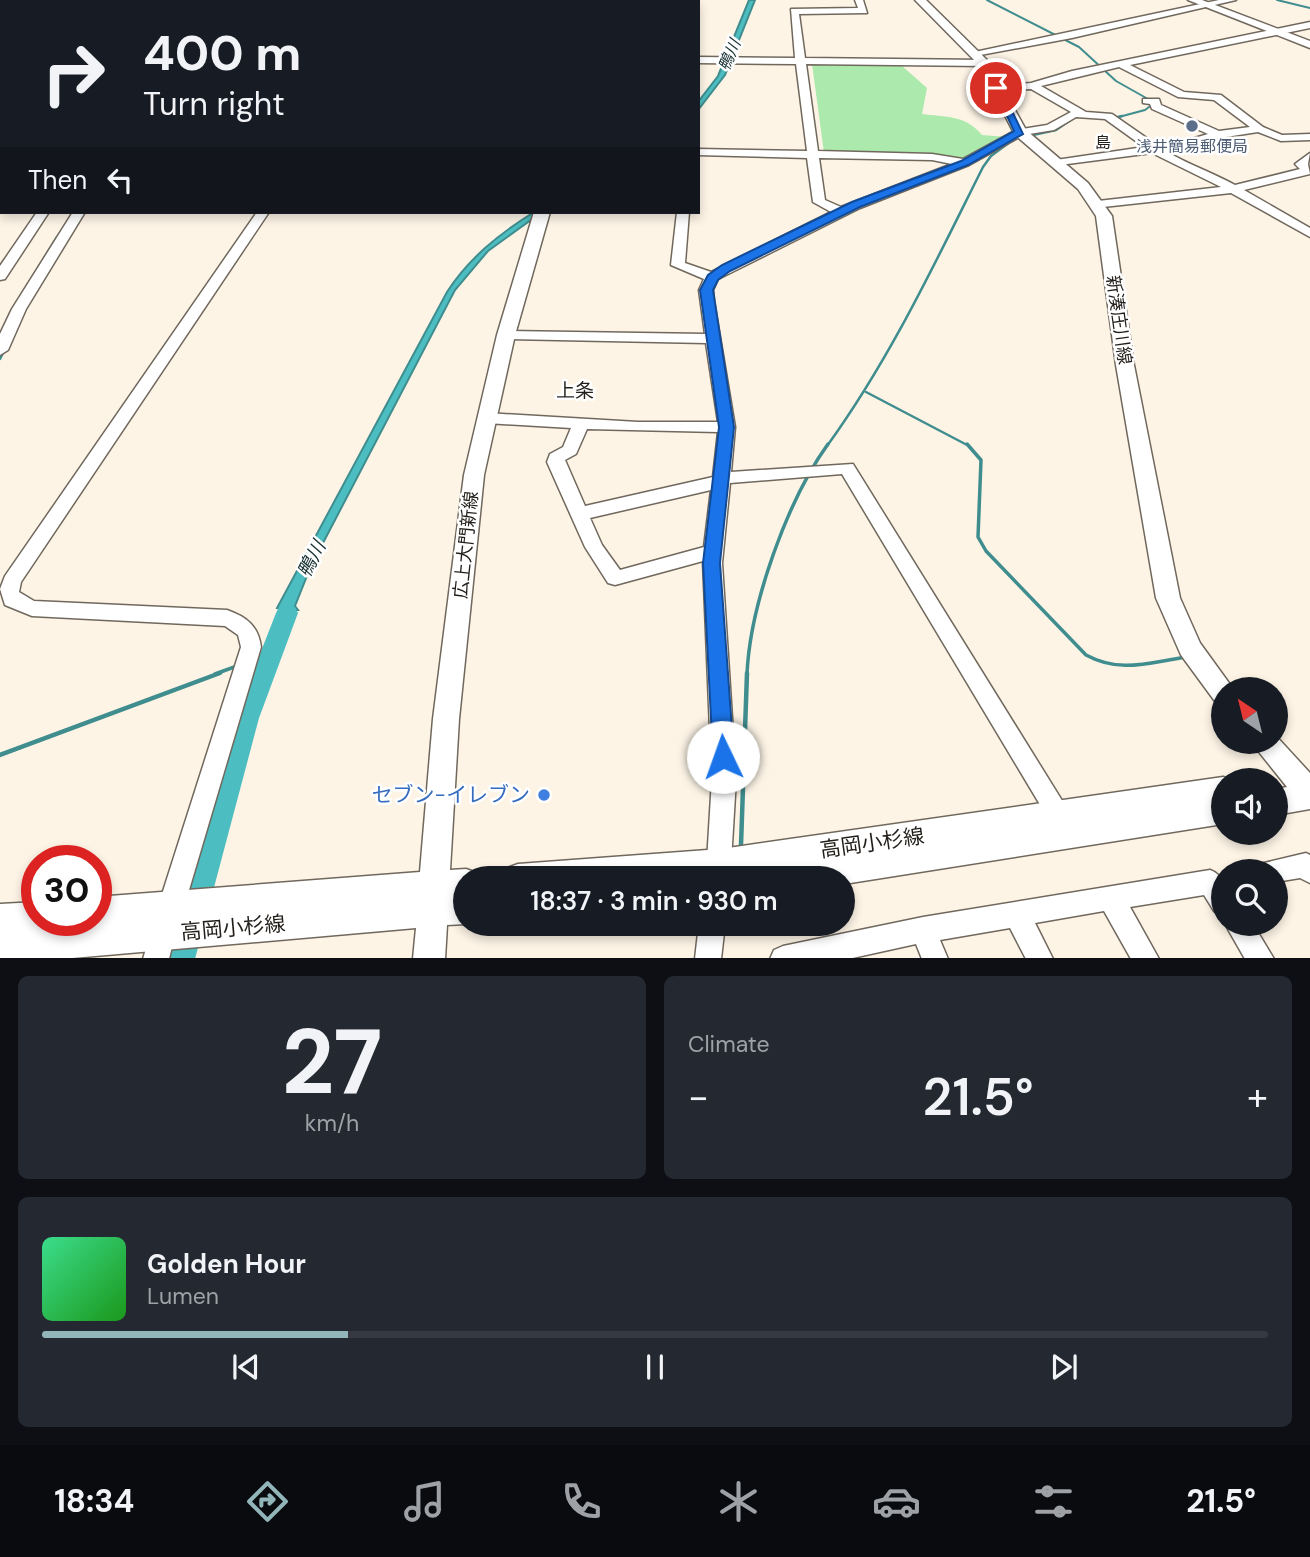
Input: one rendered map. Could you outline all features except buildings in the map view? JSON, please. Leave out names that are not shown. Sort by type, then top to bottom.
[{"type":"main road","name":"新湊庄川線","points":[[920,0],[979,58],[1020,132],[1083,186],[1098,205],[1105,227],[1130,392],[1168,598],[1190,648],[1211,677]]},
{"type":"main road","points":[[1193,0],[1310,45]]},
{"type":"main road","name":"広上大門新線","points":[[429,958],[446,719],[474,475],[506,335],[542,214]]},
{"type":"main road","points":[[1274,754],[1300,784]]},
{"type":"main road","name":"高岡小杉線","points":[[751,866],[1211,791]]},
{"type":"main road","name":"高岡小杉線","points":[[855,868],[1211,813]]},
{"type":"main road","name":"高岡小杉線","points":[[0,948],[168,928],[212,917],[432,898],[453,889]]},
{"type":"main road","name":"高岡小杉線","points":[[432,898],[453,905]]},
{"type":"main road","name":"高岡小杉線","points":[[112,916],[168,928]]},
{"type":"main road","points":[[0,919],[21,918]]},
{"type":"street","points":[[841,212],[819,202],[794,11],[863,12],[859,0]]},
{"type":"street","points":[[700,60],[800,62],[979,58],[1232,0]]},
{"type":"street","points":[[996,88],[1033,86],[1072,74],[1310,25]]},
{"type":"street","points":[[1122,65],[1182,95]]},
{"type":"street","points":[[1033,86],[1083,114]]},
{"type":"street","points":[[1218,135],[1156,107],[1150,100],[1182,95],[1217,97],[1259,129],[1281,138],[1310,137]]},
{"type":"street","points":[[720,866],[724,779],[713,551],[727,427],[706,290],[712,278],[841,212],[965,163],[1020,132],[1046,130],[1074,114],[1108,116],[1157,150],[1234,189],[1310,233]]},
{"type":"street","points":[[1056,164],[1157,150],[1218,135],[1259,129]]},
{"type":"street","points":[[700,152],[932,158],[965,163]]},
{"type":"street","points":[[1098,205],[1234,189],[1308,171],[1301,164],[1310,156]]},
{"type":"street","points":[[0,276],[42,214]]},
{"type":"street","points":[[0,350],[19,309],[78,214]]},
{"type":"street","points":[[168,928],[251,647],[250,635],[242,623],[227,618],[32,608],[12,600],[9,592],[12,580],[262,214]]},
{"type":"street","points":[[683,214],[678,264],[712,278]]},
{"type":"street","points":[[506,335],[713,339]]},
{"type":"street","points":[[486,418],[582,424],[727,427]]},
{"type":"street","points":[[582,424],[570,450],[556,458],[578,514],[594,547],[614,578],[713,551]]},
{"type":"street","points":[[578,514],[723,479],[847,468],[1059,816]]},
{"type":"street","points":[[1288,868],[1306,865],[1310,871]]},
{"type":"street","points":[[783,958],[923,930],[1110,898],[1211,889]]},
{"type":"street","points":[[1110,898],[1146,958]]},
{"type":"street","points":[[1017,914],[1040,958]]},
{"type":"street","points":[[923,930],[935,958]]},
{"type":"street","points":[[708,958],[711,936]]},
{"type":"street","points":[[1246,936],[1261,958]]},
{"type":"green space","points":[[812,64],[901,65],[927,88],[922,114],[962,120],[982,135],[1008,137],[973,162],[824,153]]},
{"type":"water","points":[[749,0],[755,0],[725,75],[700,107],[700,99],[718,76]]},
{"type":"water","points":[[531,214],[539,214],[488,251],[455,290],[311,566],[295,606],[298,610],[294,610],[283,638],[271,637],[282,609],[277,608],[447,292],[465,268],[509,229]]},
{"type":"waterway","points":[[987,0],[1079,47],[1116,81],[1148,99]]},
{"type":"waterway","points":[[1277,0],[1310,8]]},
{"type":"waterway","points":[[1115,118],[1145,110],[1153,104]]},
{"type":"waterway","points":[[1114,118],[1122,116]]},
{"type":"waterway","points":[[1033,135],[1056,130],[1072,119]]},
{"type":"waterway","points":[[827,446],[891,345],[983,167],[991,156],[1014,139]]},
{"type":"waterway","points":[[19,299],[57,237]]},
{"type":"waterway","points":[[0,359],[5,349]]},
{"type":"waterway","points":[[866,392],[969,446]]},
{"type":"waterway","points":[[747,674],[755,617],[773,554],[798,494],[828,444]]},
{"type":"waterway","points":[[969,446],[981,460],[978,537],[986,551],[1086,655],[1099,661],[1124,665],[1187,657]]},
{"type":"waterway","name":"鴨川","points":[[180,958],[247,718],[287,613]]},
{"type":"waterway","points":[[254,659],[270,653]]},
{"type":"waterway","points":[[215,674],[237,666]]},
{"type":"waterway","points":[[0,755],[220,673]]},
{"type":"waterway","points":[[741,845],[747,673]]},
{"type":"place","name":"浅井簡易郵便局","points":[[1192,126]]},
{"type":"place","name":"セブン-イレブン","points":[[544,795]]},
{"type":"district","name":"島","points":[[1103,142]]},
{"type":"district","name":"上条","points":[[575,390]]},
{"type":"route","points":[[723,757],[712,563],[722,494],[727,427],[706,290],[712,278],[726,268],[856,205],[965,163],[1020,132],[1009,117],[996,88]]}]
